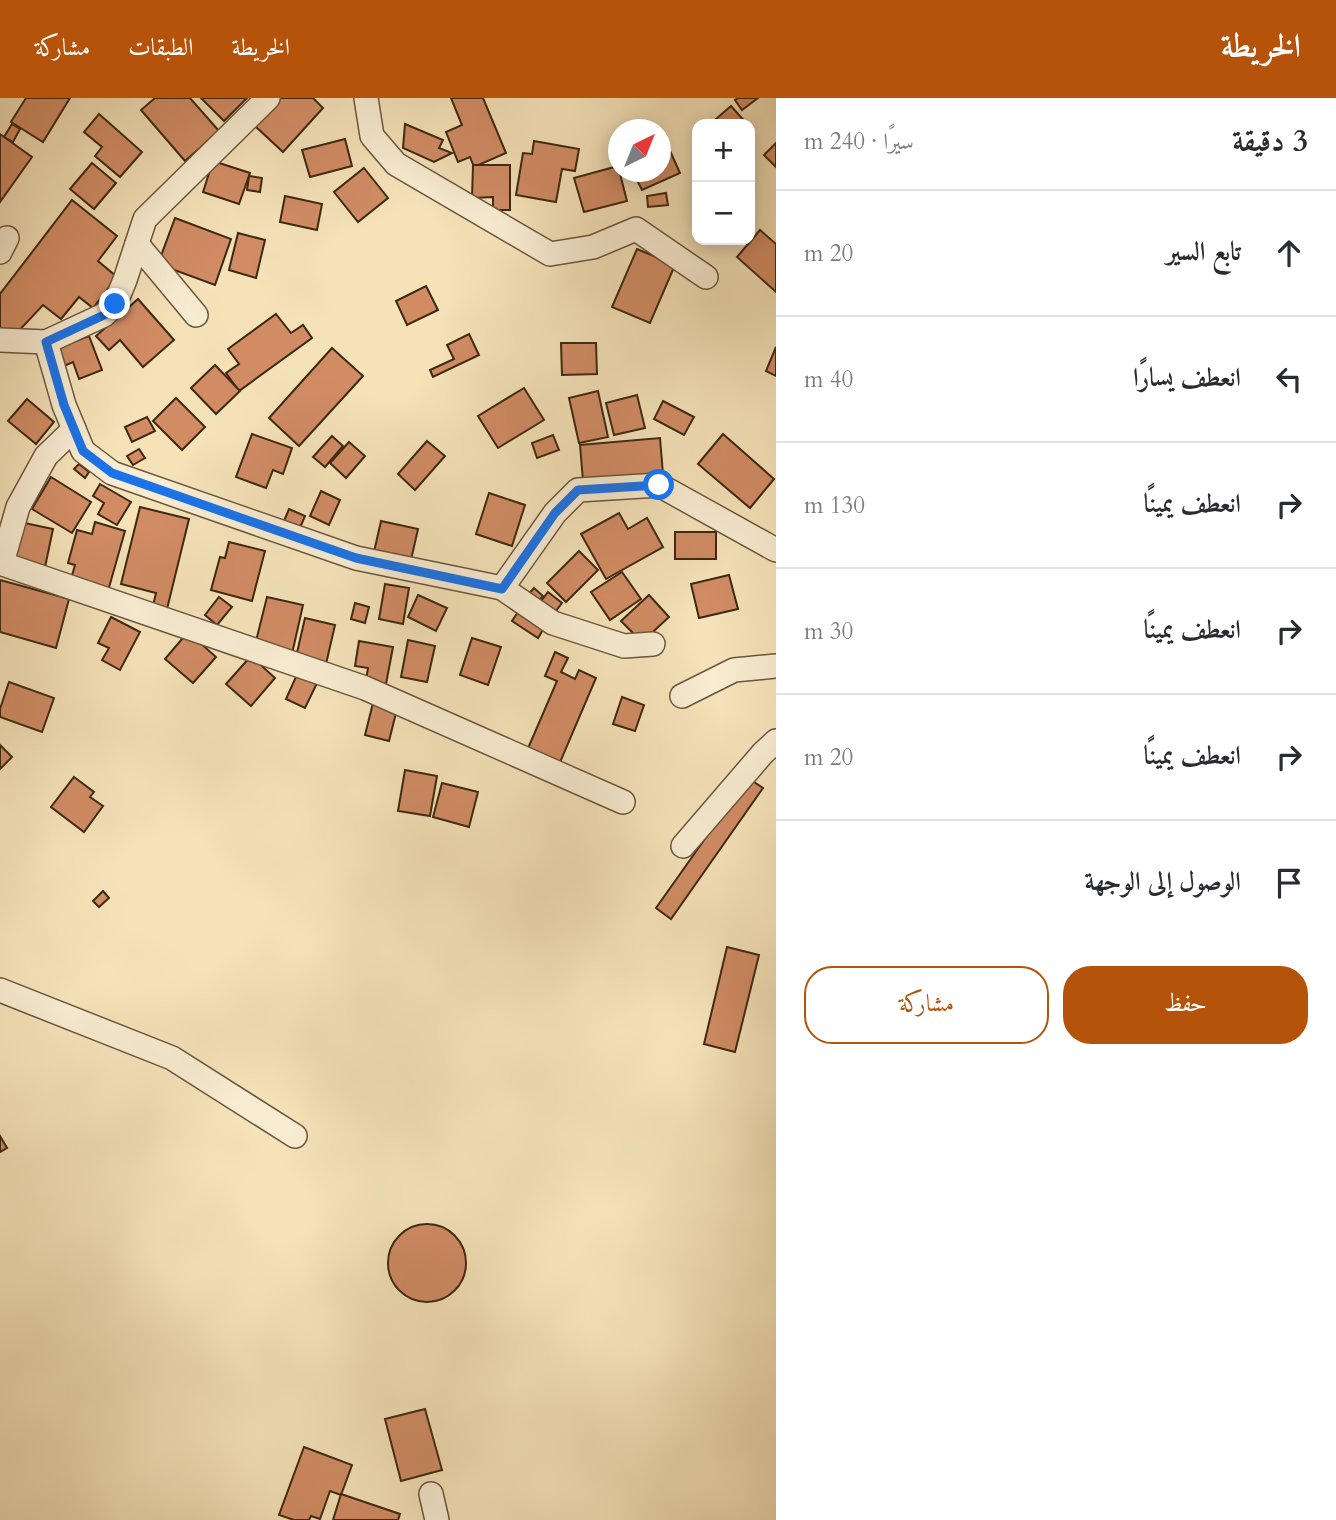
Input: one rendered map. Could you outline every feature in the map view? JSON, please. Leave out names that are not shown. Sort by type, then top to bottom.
[{"type":"street","points":[[0,340],[46,342],[104,315],[115,304],[145,219],[268,98]]},
{"type":"street","points":[[366,98],[372,136],[396,164],[550,254],[593,247],[636,229],[706,277]]},
{"type":"street","points":[[137,244],[195,315]]},
{"type":"street","points":[[46,342],[64,405],[83,451],[112,473],[356,558],[502,589],[553,623],[624,646],[653,644]]},
{"type":"street","points":[[74,429],[46,456],[23,497],[1,563],[365,688],[623,802]]},
{"type":"street","points":[[502,589],[555,513],[578,490],[659,485],[776,550]]},
{"type":"street","points":[[682,696],[734,670],[776,666]]},
{"type":"street","points":[[683,846],[762,753],[776,741]]},
{"type":"street","points":[[0,990],[172,1058],[295,1136]]},
{"type":"street","points":[[431,1494],[437,1520]]},
{"type":"building","points":[[26,98],[70,98],[43,142],[11,122]]},
{"type":"building","points":[[155,98],[190,98],[219,131],[185,161],[141,110]]},
{"type":"building","points":[[201,98],[247,98],[224,121]]},
{"type":"building","points":[[280,98],[313,98],[323,108],[283,152],[255,126]]},
{"type":"building","points":[[451,98],[483,98],[506,153],[474,167],[470,157],[458,162],[446,132],[462,125]]},
{"type":"building","points":[[758,98],[742,110],[735,100]]},
{"type":"building","points":[[731,106],[743,119],[716,119]]},
{"type":"building","points":[[99,114],[142,152],[120,177],[95,156],[102,147],[84,132]]},
{"type":"building","points":[[12,124],[20,129],[13,142],[4,137]]},
{"type":"building","points":[[405,124],[443,140],[439,148],[452,153],[434,162],[403,148]]},
{"type":"building","points":[[0,134],[32,157],[0,202]]},
{"type":"building","points":[[345,139],[352,166],[310,177],[302,150]]},
{"type":"building","points":[[534,141],[579,149],[575,171],[562,169],[556,202],[516,195],[523,153],[532,154]]},
{"type":"building","points":[[776,143],[776,167],[764,155]]},
{"type":"building","points":[[671,153],[680,173],[671,177]]},
{"type":"building","points":[[213,161],[250,173],[239,204],[203,192]]},
{"type":"building","points":[[92,163],[116,183],[94,209],[70,189]]},
{"type":"building","points":[[473,165],[510,165],[510,210],[493,210],[493,197],[472,198]]},
{"type":"building","points":[[364,168],[388,198],[358,222],[334,192]]},
{"type":"building","points":[[608,169],[608,182],[622,182],[627,201],[584,212],[574,178]]},
{"type":"building","points":[[249,176],[262,178],[260,192],[247,190]]},
{"type":"building","points":[[638,182],[660,182],[642,190]]},
{"type":"building","points":[[666,193],[668,205],[648,207],[647,196]]},
{"type":"building","points":[[285,196],[322,204],[317,230],[280,222]]},
{"type":"building","points":[[72,200],[117,236],[98,261],[117,277],[93,308],[79,297],[61,319],[43,305],[13,337],[0,330],[0,294]]},
{"type":"building","points":[[175,218],[231,239],[215,285],[158,264]]},
{"type":"building","points":[[760,230],[776,244],[776,292],[737,257],[747,245],[755,245],[755,236]]},
{"type":"building","points":[[238,233],[265,240],[256,278],[229,270]]},
{"type":"building","points":[[637,249],[675,265],[650,323],[612,307]]},
{"type":"building","points":[[426,286],[438,310],[407,325],[396,301]]},
{"type":"building","points":[[138,299],[174,340],[143,367],[120,340],[109,350],[96,336]]},
{"type":"building","points":[[276,314],[291,333],[303,325],[312,338],[239,391],[226,373],[239,364],[228,349]]},
{"type":"building","points":[[469,334],[479,355],[433,377],[430,370],[454,359],[447,345]]},
{"type":"building","points":[[89,336],[102,370],[79,379],[73,362],[57,369],[50,351]]},
{"type":"building","points":[[561,343],[596,343],[597,374],[562,375]]},
{"type":"building","points":[[776,347],[776,376],[766,371]]},
{"type":"building","points":[[332,348],[363,376],[299,446],[269,418]]},
{"type":"building","points":[[215,365],[240,391],[216,414],[191,388]]},
{"type":"building","points":[[524,388],[544,420],[498,448],[478,416]]},
{"type":"building","points":[[598,391],[608,437],[579,443],[569,398]]},
{"type":"building","points":[[637,395],[645,428],[614,435],[606,403]]},
{"type":"building","points":[[176,398],[205,427],[182,450],[153,421]]},
{"type":"building","points":[[27,399],[54,422],[36,444],[8,421]]},
{"type":"building","points":[[663,401],[694,417],[684,435],[654,419]]},
{"type":"building","points":[[147,417],[155,431],[132,442],[125,427]]},
{"type":"building","points":[[252,434],[292,448],[283,474],[273,470],[266,488],[236,477]]},
{"type":"building","points":[[723,434],[774,479],[750,508],[698,464]]},
{"type":"building","points":[[553,435],[559,450],[537,458],[532,443]]},
{"type":"building","points":[[332,436],[343,446],[325,467],[313,457]]},
{"type":"building","points":[[660,438],[663,474],[583,481],[580,445]]},
{"type":"building","points":[[427,441],[445,456],[415,490],[398,474]]},
{"type":"building","points":[[349,442],[365,456],[346,478],[330,463]]},
{"type":"building","points":[[139,449],[145,458],[133,465],[127,456]]},
{"type":"building","points":[[79,464],[89,472],[85,478],[74,469]]},
{"type":"building","points":[[51,477],[91,502],[72,533],[32,509]]},
{"type":"building","points":[[100,484],[131,502],[117,525],[98,514],[104,503],[93,496]]},
{"type":"building","points":[[321,491],[340,500],[329,525],[310,516]]},
{"type":"building","points":[[489,493],[525,505],[512,546],[476,534]]},
{"type":"building","points":[[140,507],[189,519],[167,609],[153,606],[156,593],[121,584]]},
{"type":"building","points":[[289,509],[305,516],[300,528],[284,521]]},
{"type":"building","points":[[619,513],[628,529],[647,518],[663,547],[606,579],[581,534]]},
{"type":"building","points":[[15,521],[53,529],[44,572],[6,564]]},
{"type":"building","points":[[381,521],[418,529],[411,560],[374,552]]},
{"type":"building","points":[[95,522],[125,531],[108,591],[71,579],[75,565],[68,563],[77,530],[92,534]]},
{"type":"building","points":[[675,532],[716,532],[716,559],[675,559]]},
{"type":"building","points":[[229,542],[265,551],[252,601],[211,590],[220,557],[225,558]]},
{"type":"building","points":[[579,551],[598,570],[566,602],[547,583]]},
{"type":"building","points":[[622,572],[641,599],[610,620],[591,592]]},
{"type":"building","points":[[729,575],[738,609],[699,618],[691,584]]},
{"type":"building","points":[[0,580],[69,599],[56,648],[0,632]]},
{"type":"building","points":[[385,584],[409,588],[403,624],[379,619]]},
{"type":"building","points":[[534,588],[543,596],[536,604],[527,596]]},
{"type":"building","points":[[548,592],[562,603],[549,620],[535,609]]},
{"type":"building","points":[[418,595],[447,608],[436,631],[408,617]]},
{"type":"building","points":[[649,595],[669,617],[642,642],[621,621]]},
{"type":"building","points":[[219,597],[232,607],[217,625],[205,615]]},
{"type":"building","points":[[267,597],[303,605],[292,654],[255,645]]},
{"type":"building","points":[[355,603],[369,607],[365,623],[351,619]]},
{"type":"building","points":[[522,606],[547,623],[538,638],[512,621]]},
{"type":"building","points":[[111,617],[140,632],[120,670],[102,660],[109,648],[98,643]]},
{"type":"building","points":[[305,618],[335,625],[326,664],[296,657]]},
{"type":"building","points":[[188,632],[216,657],[193,683],[165,659]]},
{"type":"building","points":[[472,638],[501,647],[488,685],[460,675]]},
{"type":"building","points":[[408,640],[435,646],[427,682],[401,677]]},
{"type":"building","points":[[359,641],[393,647],[386,684],[366,680],[368,668],[355,666]]},
{"type":"building","points":[[555,652],[568,658],[561,672],[575,679],[579,670],[596,678],[558,767],[526,753],[557,681],[545,676]]},
{"type":"building","points":[[251,656],[275,678],[251,706],[226,684]]},
{"type":"building","points":[[300,668],[320,677],[305,708],[286,699]]},
{"type":"building","points":[[9,682],[54,698],[42,732],[0,717]]},
{"type":"building","points":[[622,697],[644,705],[635,731],[613,724]]},
{"type":"building","points":[[373,703],[397,709],[389,741],[365,735]]},
{"type":"building","points":[[0,745],[12,757],[0,769]]},
{"type":"building","points":[[405,770],[437,776],[430,816],[398,811]]},
{"type":"building","points":[[74,777],[94,792],[90,797],[103,806],[84,832],[51,807]]},
{"type":"building","points":[[748,778],[763,788],[671,919],[656,908]]},
{"type":"building","points":[[442,783],[478,792],[469,827],[433,817]]},
{"type":"building","points":[[103,891],[109,898],[99,907],[93,901]]},
{"type":"building","points":[[727,947],[759,955],[735,1052],[704,1044]]},
{"type":"building","points":[[0,1136],[7,1148],[0,1152]]},
{"type":"building","points":[[419,1224],[435,1224],[449,1230],[460,1241],[466,1255],[466,1271],[460,1285],[449,1296],[435,1302],[419,1302],[405,1296],[394,1285],[388,1271],[388,1255],[394,1241],[405,1230]]},
{"type":"building","points":[[425,1409],[442,1470],[401,1481],[385,1419]]},
{"type":"building","points":[[304,1447],[352,1465],[341,1495],[330,1491],[320,1519],[311,1516],[309,1520],[294,1520],[279,1515]]},
{"type":"building","points":[[341,1494],[400,1514],[398,1520],[333,1520]]},
{"type":"route","points":[[115,304],[104,315],[46,342],[64,405],[83,451],[112,473],[356,558],[502,589],[555,513],[578,490],[659,485]]}]
